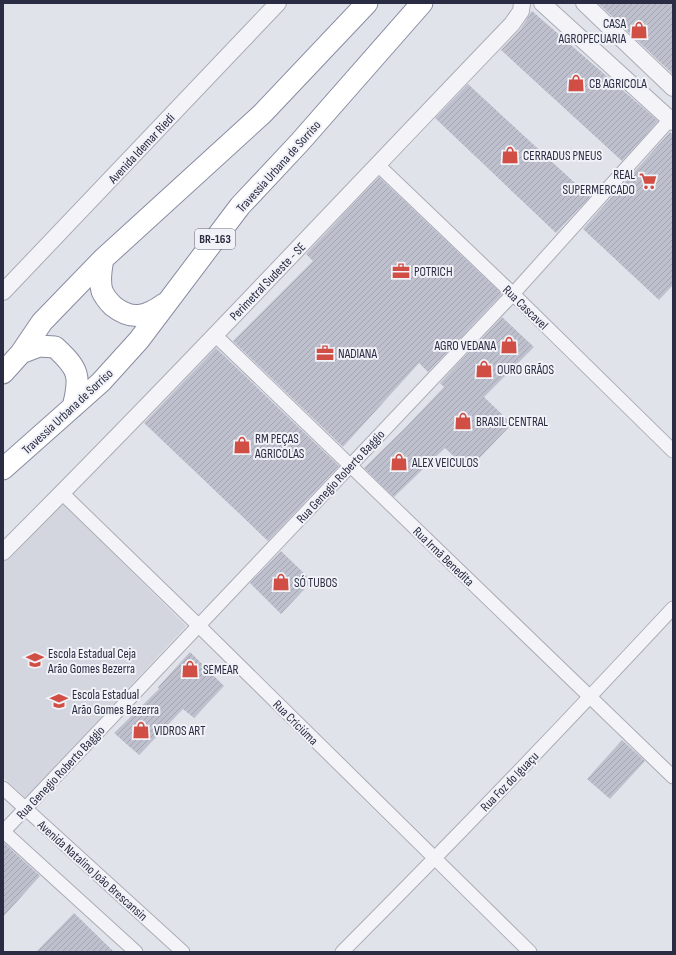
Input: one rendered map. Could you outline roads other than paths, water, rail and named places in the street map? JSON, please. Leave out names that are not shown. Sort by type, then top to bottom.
[{"type":"highway","points":[[3,373],[21,353],[42,322],[103,259],[262,114],[367,3]]},
{"type":"highway","name":"Travessia Urbana de Sorriso","points":[[3,469],[101,382],[139,340],[240,206],[300,142],[422,3]]},
{"type":"highway","points":[[103,259],[100,278],[102,291],[109,302],[121,312],[136,316],[152,313],[167,302]]},
{"type":"highway","points":[[21,353],[39,346],[55,347],[70,360],[78,378],[77,392],[73,407]]},
{"type":"street","name":"Avenida Idemar Riedi","points":[[3,292],[278,3]]},
{"type":"street","name":"Perimetral Sudeste - SE","points":[[3,552],[215,335],[512,24],[521,11],[522,3]]},
{"type":"street","points":[[542,3],[672,119]]},
{"type":"street","points":[[584,3],[673,88]]},
{"type":"street","name":"Rua Genegio Roberto Baggio","points":[[3,832],[513,294],[672,119]]},
{"type":"street","name":"Rua Cascavel","points":[[378,165],[513,294],[673,451]]},
{"type":"street","name":"Rua Irmã Benedita","points":[[215,335],[673,777]]},
{"type":"street","name":"Rua Criciúma","points":[[62,493],[530,952]]},
{"type":"street","name":"Rua Foz do Iguaçu","points":[[342,952],[435,859],[673,608]]},
{"type":"street","name":"Avenida Natalino João Brescansin","points":[[3,788],[183,952]]},
{"type":"street","points":[[3,832],[136,952]]},
{"type":"place","name":"CASA AGROPECUARIA","points":[[639,30]]},
{"type":"place","name":"CB AGRICOLA","points":[[576,83]]},
{"type":"place","name":"CERRADUS PNEUS","points":[[510,155]]},
{"type":"place","name":"REAL SUPERMERCADO","points":[[648,181]]},
{"type":"place","name":"POTRICH","points":[[401,271]]},
{"type":"place","name":"AGRO VEDANA","points":[[509,345]]},
{"type":"place","name":"NADIANA","points":[[325,353]]},
{"type":"place","name":"OURO GRÃOS","points":[[484,369]]},
{"type":"place","name":"BRASIL CENTRAL","points":[[463,421]]},
{"type":"place","name":"RM PEÇAS AGRICOLAS","points":[[242,445]]},
{"type":"place","name":"ALEX VEICULOS","points":[[399,462]]},
{"type":"place","name":"SÓ TUBOS","points":[[281,582]]},
{"type":"place","name":"Escola Estadual Ceja Arão Gomes Bezerra","points":[[35,660]]},
{"type":"place","name":"SEMEAR","points":[[190,669]]},
{"type":"place","name":"Escola Estadual Arão Gomes Bezerra","points":[[59,701]]},
{"type":"place","name":"VIDROS ART","points":[[141,730]]}]
